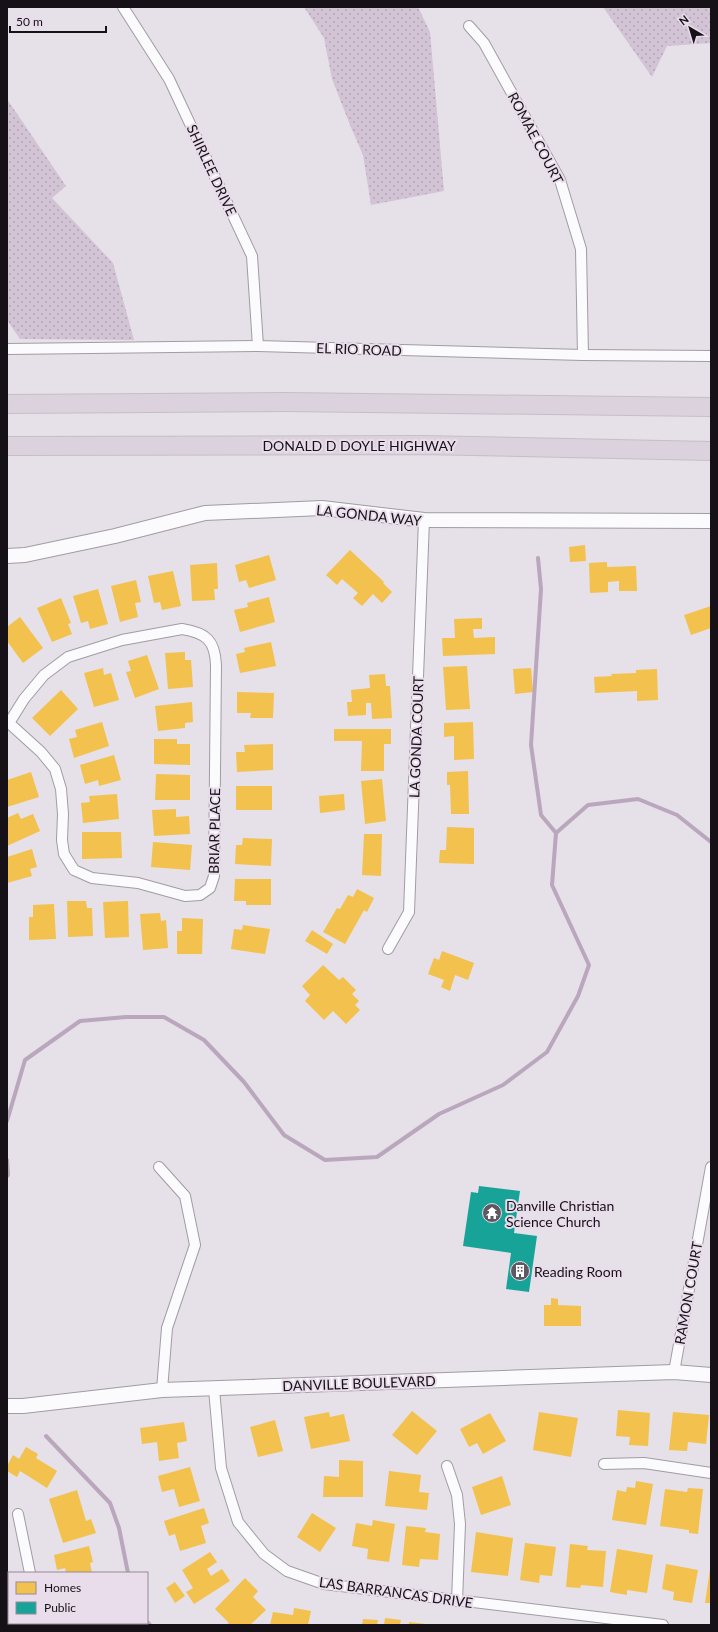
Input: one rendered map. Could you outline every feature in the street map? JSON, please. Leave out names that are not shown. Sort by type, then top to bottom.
[{"type":"highway","points":[[7,404],[292,402],[711,407]]},
{"type":"highway","name":"DONALD D DOYLE HIGHWAY","points":[[7,446],[414,444],[711,451]]},
{"type":"street","name":"SHIRLEE DRIVE","points":[[123,7],[169,79],[252,256],[258,346]]},
{"type":"street","name":"ROMAE COURT","points":[[469,26],[484,43],[560,180],[581,249],[583,356]]},
{"type":"street","name":"EL RIO ROAD","points":[[7,349],[258,346],[583,356],[711,356]]},
{"type":"street","name":"LA GONDA WAY","points":[[7,556],[25,555],[107,538],[205,513],[322,508],[424,520],[711,520]]},
{"type":"street","name":"LA GONDA COURT","points":[[388,949],[409,912],[424,520]]},
{"type":"street","name":"BRIAR PLACE","points":[[182,629],[195,631],[206,637],[215,650],[216,665],[214,876],[210,888],[200,895],[185,896],[138,883],[92,878],[74,870],[64,854],[62,840],[63,814],[61,789],[54,769],[41,752],[8,723],[24,698],[44,675],[68,657],[122,640],[182,629]]},
{"type":"street","points":[[159,1167],[185,1196],[195,1245],[167,1328],[162,1390]]},
{"type":"street","name":"RAMON COURT","points":[[674,1372],[711,1167]]},
{"type":"street","name":"DANVILLE BOULEVARD","points":[[7,1406],[23,1406],[162,1390],[674,1372],[711,1375]]},
{"type":"street","name":"LAS BARRANCAS DRIVE","points":[[214,1389],[221,1468],[230,1502],[238,1522],[264,1554],[287,1571],[324,1584],[663,1625]]},
{"type":"street","points":[[604,1464],[644,1463],[711,1473]]},
{"type":"street","points":[[447,1466],[457,1495],[460,1524],[457,1601]]},
{"type":"street","points":[[18,1514],[30,1572]]},
{"type":"shaded area","points":[[304,7],[418,7],[430,32],[444,191],[371,205],[363,155],[332,79],[324,38]]},
{"type":"shaded area","points":[[603,7],[711,7],[711,43],[667,46],[652,77]]},
{"type":"shaded area","points":[[7,99],[66,186],[52,198],[113,263],[134,340],[20,339],[7,320]]},
{"type":"building: Homes","points":[[585,545],[586,561],[570,562],[569,547]]},
{"type":"building: Homes","points":[[350,550],[384,582],[383,583],[392,592],[382,603],[373,594],[362,606],[353,598],[358,593],[342,579],[337,585],[326,575]]},
{"type":"building: Homes","points":[[269,555],[276,580],[249,588],[246,580],[239,582],[235,565]]},
{"type":"building: Homes","points":[[607,562],[607,567],[636,566],[637,591],[619,591],[619,581],[608,582],[608,592],[590,593],[589,563]]},
{"type":"building: Homes","points":[[217,563],[218,589],[214,589],[215,600],[192,601],[190,565]]},
{"type":"building: Homes","points":[[173,571],[181,606],[162,610],[160,602],[154,603],[148,576]]},
{"type":"building: Homes","points":[[136,580],[141,602],[135,603],[138,617],[120,622],[111,586]]},
{"type":"building: Homes","points":[[98,589],[108,624],[90,629],[88,621],[81,623],[73,596]]},
{"type":"building: Homes","points":[[269,597],[275,622],[240,632],[234,610],[248,607],[247,603]]},
{"type":"building: Homes","points":[[61,598],[71,623],[68,624],[72,634],[52,642],[37,608]]},
{"type":"building: Homes","points":[[711,606],[711,628],[691,635],[684,615]]},
{"type":"building: Homes","points":[[20,617],[43,648],[23,663],[7,641],[7,627]]},
{"type":"building: Homes","points":[[482,618],[482,629],[473,629],[474,638],[495,637],[495,654],[443,656],[442,638],[455,638],[454,619]]},
{"type":"building: Homes","points":[[271,642],[276,666],[240,673],[236,654],[245,652],[244,648]]},
{"type":"building: Homes","points":[[185,652],[185,660],[191,660],[193,687],[168,689],[165,653]]},
{"type":"building: Homes","points":[[147,655],[159,689],[135,698],[126,672],[131,671],[128,661]]},
{"type":"building: Homes","points":[[467,666],[470,709],[446,710],[443,667]]},
{"type":"building: Homes","points":[[103,668],[104,675],[111,673],[119,700],[94,707],[84,673]]},
{"type":"building: Homes","points":[[531,668],[533,692],[515,694],[513,669]]},
{"type":"building: Homes","points":[[657,669],[658,700],[637,701],[637,691],[595,693],[594,677],[612,676],[611,674],[636,673],[636,670]]},
{"type":"building: Homes","points":[[385,674],[386,686],[390,686],[392,718],[372,719],[371,703],[366,703],[366,715],[348,716],[347,702],[352,702],[351,690],[370,688],[369,675]]},
{"type":"building: Homes","points":[[61,690],[78,709],[50,736],[32,718]]},
{"type":"building: Homes","points":[[237,692],[274,693],[273,718],[250,718],[251,713],[237,713]]},
{"type":"building: Homes","points":[[192,702],[193,722],[185,723],[185,728],[158,731],[155,706]]},
{"type":"building: Homes","points":[[102,722],[109,746],[74,758],[69,739],[77,737],[75,730]]},
{"type":"building: Homes","points":[[473,722],[474,759],[454,760],[454,736],[444,737],[444,723]]},
{"type":"building: Homes","points":[[334,729],[391,729],[391,744],[384,744],[384,771],[361,771],[362,741],[334,741]]},
{"type":"building: Homes","points":[[154,739],[177,739],[177,744],[190,744],[190,765],[154,764]]},
{"type":"building: Homes","points":[[273,744],[273,770],[237,772],[236,752],[245,752],[244,745]]},
{"type":"building: Homes","points":[[114,755],[121,780],[99,786],[98,780],[85,784],[80,765]]},
{"type":"building: Homes","points":[[468,771],[469,814],[451,814],[450,785],[447,785],[447,772]]},
{"type":"building: Homes","points":[[31,772],[39,797],[7,807],[7,780]]},
{"type":"building: Homes","points":[[156,774],[190,775],[190,800],[155,800]]},
{"type":"building: Homes","points":[[382,779],[386,821],[365,824],[361,781]]},
{"type":"building: Homes","points":[[236,786],[272,786],[272,810],[236,810]]},
{"type":"building: Homes","points":[[117,794],[119,819],[83,823],[81,803],[90,802],[89,796]]},
{"type":"building: Homes","points":[[344,794],[345,810],[320,813],[319,796]]},
{"type":"building: Homes","points":[[176,809],[176,817],[189,816],[190,834],[154,836],[152,810]]},
{"type":"building: Homes","points":[[18,813],[21,819],[33,814],[40,831],[7,846],[7,818]]},
{"type":"building: Homes","points":[[447,827],[474,828],[474,864],[439,863],[440,850],[446,850]]},
{"type":"building: Homes","points":[[82,832],[121,832],[122,858],[82,859]]},
{"type":"building: Homes","points":[[364,834],[382,834],[381,876],[362,875]]},
{"type":"building: Homes","points":[[243,838],[272,839],[271,866],[235,864],[236,845],[242,845]]},
{"type":"building: Homes","points":[[153,842],[192,845],[190,870],[151,867]]},
{"type":"building: Homes","points":[[32,849],[37,867],[30,869],[32,876],[7,883],[7,857]]},
{"type":"building: Homes","points":[[235,879],[271,879],[271,905],[246,905],[246,901],[234,901]]},
{"type":"building: Homes","points":[[357,889],[374,898],[367,912],[364,910],[345,944],[323,932],[337,908],[340,909],[348,895],[353,897]]},
{"type":"building: Homes","points":[[67,901],[86,901],[87,908],[92,908],[93,936],[68,937]]},
{"type":"building: Homes","points":[[128,901],[129,937],[105,938],[103,902]]},
{"type":"building: Homes","points":[[54,904],[56,939],[29,940],[29,917],[33,917],[33,905]]},
{"type":"building: Homes","points":[[160,913],[161,921],[166,920],[168,948],[143,950],[140,914]]},
{"type":"building: Homes","points":[[182,918],[203,919],[202,954],[177,954],[177,931],[182,931]]},
{"type":"building: Homes","points":[[243,925],[270,929],[265,954],[231,949],[234,929],[242,930]]},
{"type":"building: Homes","points":[[312,930],[333,944],[327,954],[305,941]]},
{"type":"building: Homes","points":[[442,951],[474,963],[468,980],[455,975],[450,991],[441,987],[444,980],[428,974],[434,958],[439,960]]},
{"type":"building: Homes","points":[[323,965],[339,980],[343,977],[356,990],[352,994],[359,1001],[355,1005],[360,1010],[346,1024],[333,1011],[324,1020],[305,1001],[310,995],[302,986]]},
{"type":"building: Homes","points":[[551,1298],[558,1299],[558,1305],[581,1306],[581,1326],[544,1326],[544,1305],[551,1305]]},
{"type":"building: Homes","points":[[618,1410],[650,1413],[648,1446],[629,1445],[630,1437],[616,1436]]},
{"type":"building: Homes","points":[[412,1411],[437,1431],[417,1455],[392,1435]]},
{"type":"building: Homes","points":[[329,1412],[330,1417],[344,1414],[350,1441],[311,1449],[304,1417]]},
{"type":"building: Homes","points":[[539,1412],[578,1418],[571,1457],[533,1450]]},
{"type":"building: Homes","points":[[673,1412],[709,1415],[706,1444],[688,1442],[687,1451],[669,1450]]},
{"type":"building: Homes","points":[[490,1413],[506,1441],[483,1454],[477,1443],[469,1447],[460,1429]]},
{"type":"building: Homes","points":[[275,1420],[283,1451],[258,1457],[250,1427]]},
{"type":"building: Homes","points":[[184,1422],[187,1441],[177,1443],[179,1458],[159,1461],[157,1442],[142,1444],[140,1428]]},
{"type":"building: Homes","points":[[26,1447],[38,1454],[36,1458],[57,1471],[47,1488],[20,1471],[17,1477],[7,1471],[7,1466],[13,1455],[19,1459]]},
{"type":"building: Homes","points":[[339,1460],[363,1461],[363,1497],[323,1497],[324,1476],[339,1477]]},
{"type":"building: Homes","points":[[190,1467],[200,1501],[179,1507],[174,1489],[162,1492],[158,1476]]},
{"type":"building: Homes","points":[[389,1471],[421,1475],[419,1492],[429,1493],[427,1510],[385,1506]]},
{"type":"building: Homes","points":[[502,1476],[511,1505],[481,1515],[472,1487]]},
{"type":"building: Homes","points":[[636,1481],[653,1484],[646,1525],[612,1520],[617,1490],[626,1492],[627,1487],[635,1488]]},
{"type":"building: Homes","points":[[688,1488],[703,1489],[698,1534],[689,1533],[689,1530],[660,1526],[665,1489],[687,1492]]},
{"type":"building: Homes","points":[[77,1490],[86,1521],[91,1519],[96,1533],[63,1543],[49,1499]]},
{"type":"building: Homes","points":[[204,1508],[209,1523],[201,1526],[206,1543],[180,1551],[175,1534],[169,1536],[164,1521]]},
{"type":"building: Homes","points":[[312,1513],[336,1528],[320,1552],[297,1537]]},
{"type":"building: Homes","points":[[373,1520],[395,1524],[389,1562],[367,1559],[368,1549],[352,1546],[356,1523],[372,1526]]},
{"type":"building: Homes","points":[[406,1526],[426,1528],[425,1532],[440,1534],[438,1560],[420,1559],[419,1567],[402,1565]]},
{"type":"building: Homes","points":[[476,1532],[513,1538],[508,1576],[471,1572]]},
{"type":"building: Homes","points":[[525,1543],[556,1547],[552,1576],[540,1575],[539,1583],[520,1580]]},
{"type":"building: Homes","points":[[570,1544],[588,1546],[587,1550],[606,1551],[603,1587],[581,1585],[580,1588],[566,1587]]},
{"type":"building: Homes","points":[[89,1546],[93,1562],[90,1563],[92,1572],[66,1572],[65,1568],[57,1570],[54,1555]]},
{"type":"building: Homes","points":[[617,1549],[653,1555],[647,1593],[627,1590],[627,1595],[610,1592]]},
{"type":"building: Homes","points":[[210,1552],[217,1562],[207,1569],[211,1576],[222,1569],[230,1581],[194,1604],[186,1592],[193,1588],[182,1570]]},
{"type":"building: Homes","points":[[666,1564],[698,1570],[692,1603],[673,1600],[674,1592],[662,1589]]},
{"type":"building: Homes","points":[[710,1569],[711,1603],[705,1603]]},
{"type":"building: Homes","points":[[245,1578],[258,1591],[253,1597],[266,1610],[250,1625],[226,1625],[229,1623],[215,1609]]},
{"type":"building: Homes","points":[[175,1582],[185,1596],[175,1603],[166,1588]]},
{"type":"building: Homes","points":[[294,1608],[311,1611],[308,1625],[270,1625],[273,1612],[293,1615]]},
{"type":"building: Homes","points":[[385,1618],[401,1620],[400,1625],[384,1625]]},
{"type":"building: Homes","points":[[363,1619],[378,1620],[377,1625],[362,1625]]},
{"type":"building: Homes","points":[[409,1622],[426,1624],[426,1625],[409,1625]]},
{"type":"building: Homes","points":[[60,1624],[93,1624],[93,1625]]},
{"type":"building: Public","name":"Danville Christian Science Church","points":[[479,1186],[520,1191],[514,1233],[537,1236],[529,1292],[506,1289],[511,1253],[463,1246],[471,1192],[478,1193]]},
{"type":"waterway","points":[[538,558],[541,589],[531,745],[541,815],[556,833]]},
{"type":"waterway","points":[[7,1121],[25,1060],[80,1021],[126,1017],[164,1017],[204,1040],[244,1082],[284,1135],[325,1160],[377,1157],[439,1114],[503,1085],[547,1052],[578,996],[589,965],[552,885],[556,833],[588,805],[638,799],[677,815],[711,842]]},
{"type":"waterway","points":[[7,1160],[7,1176]]},
{"type":"waterway","points":[[46,1436],[110,1503],[119,1528],[128,1572]]},
{"type":"place","name":"Danville Christian Science Church","points":[[492,1213]]},
{"type":"place","name":"Reading Room","points":[[520,1271]]}]
